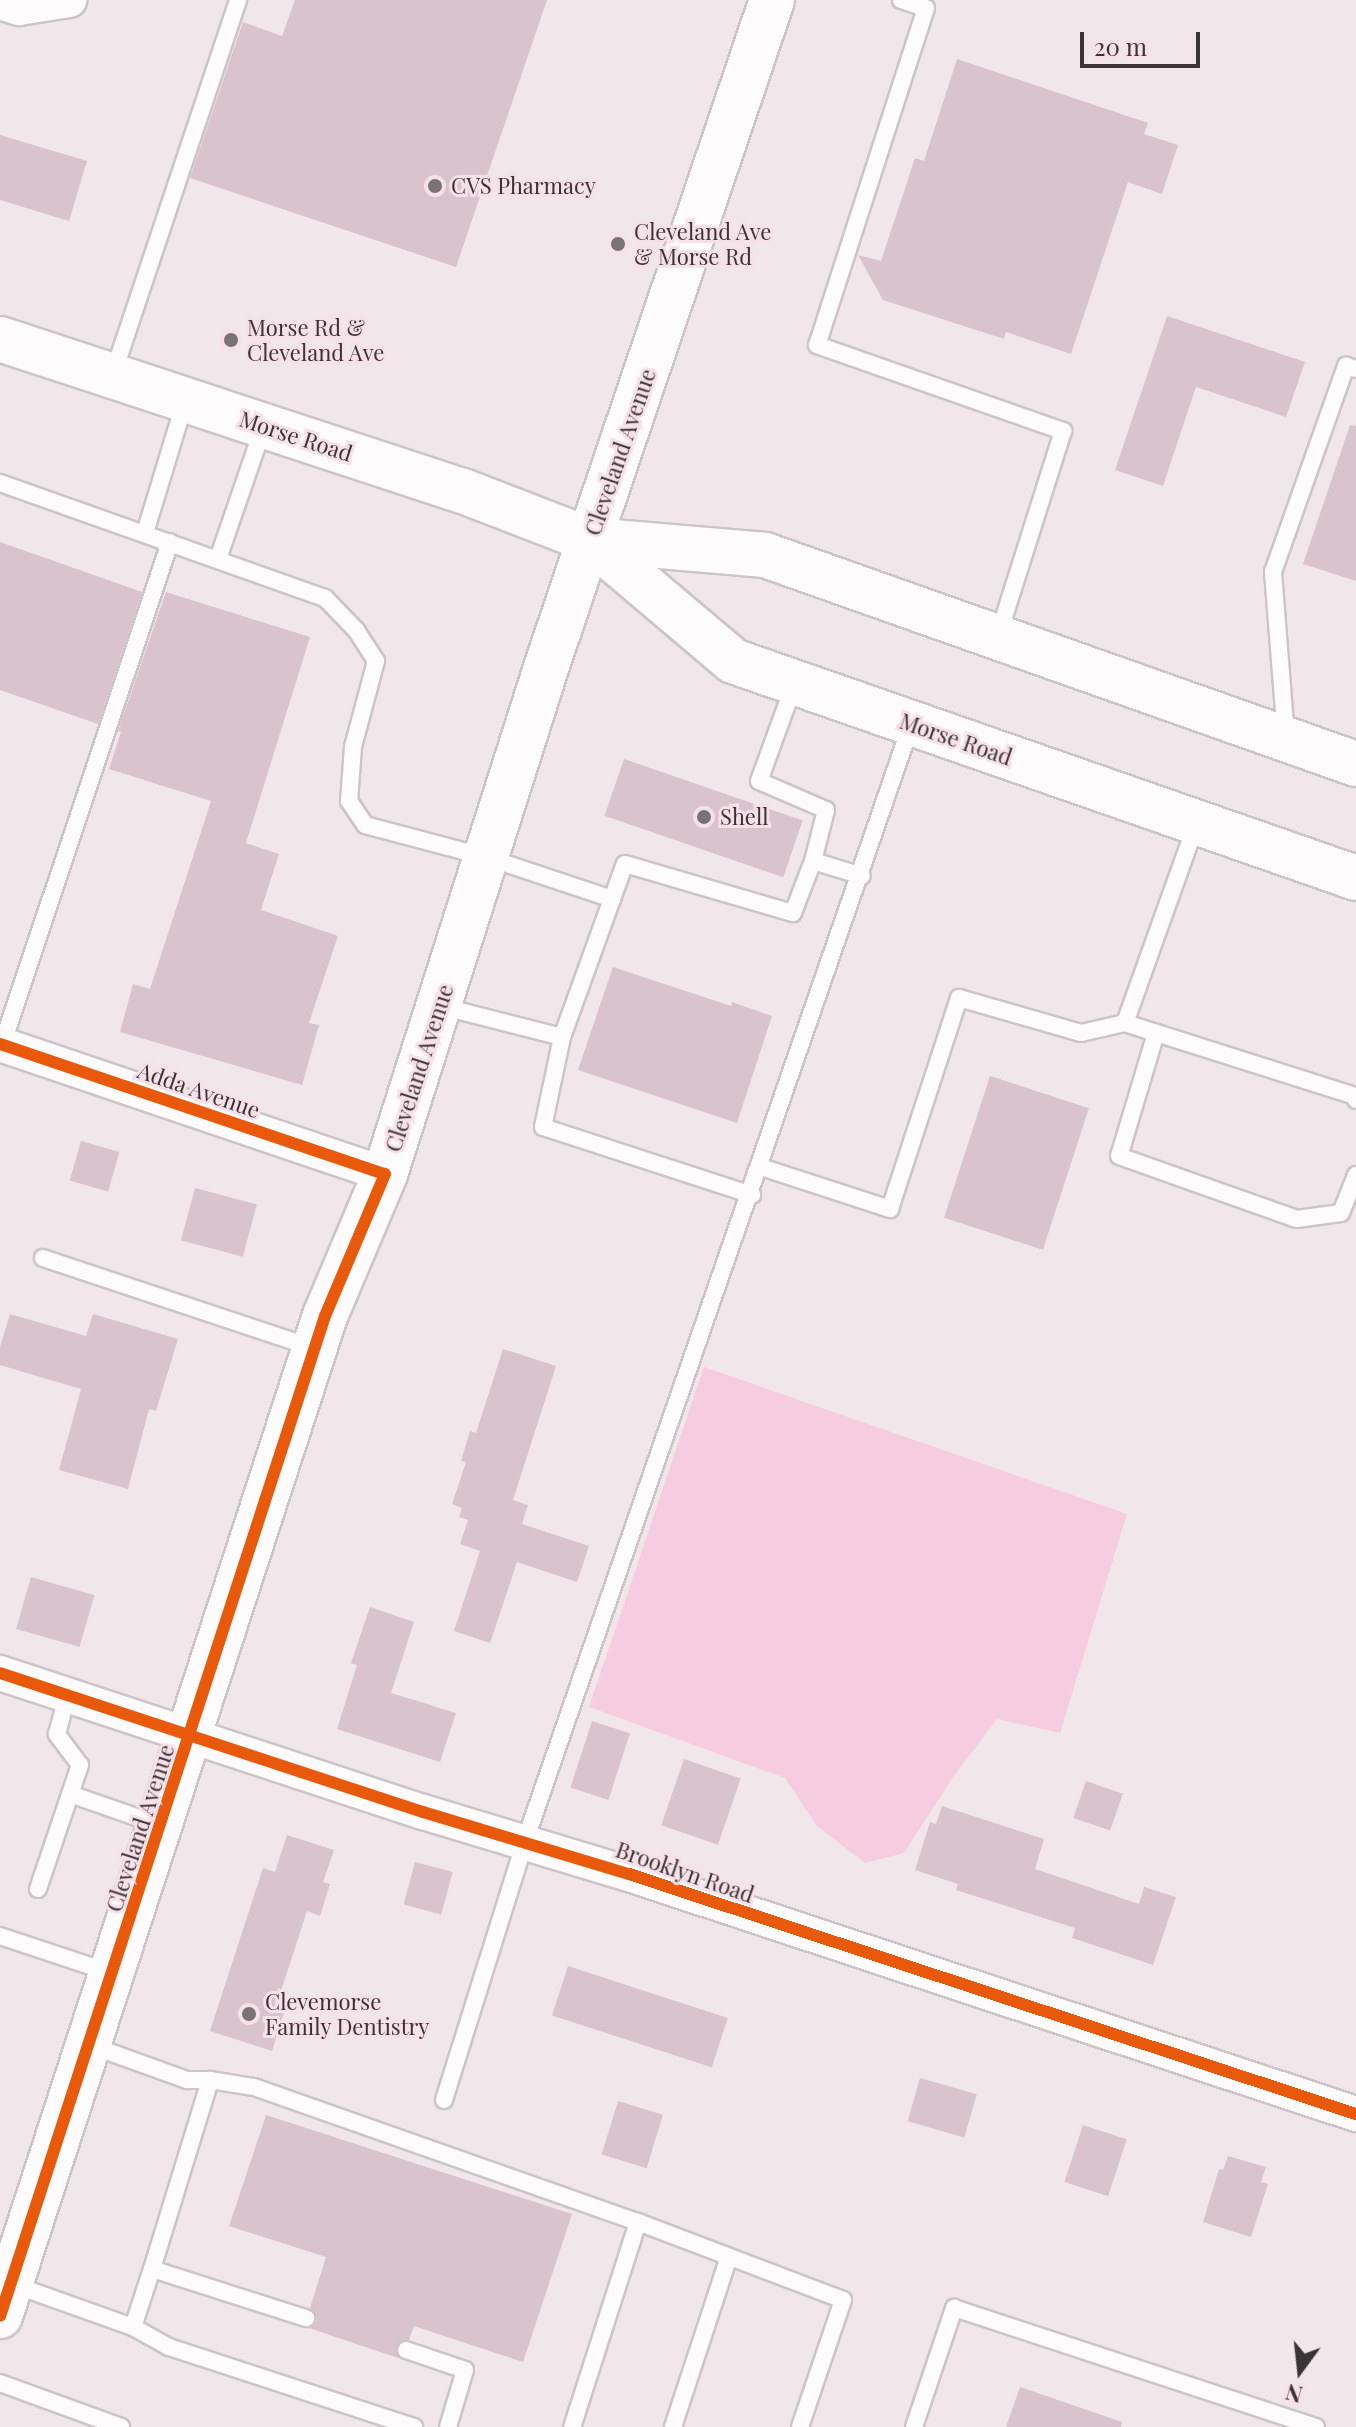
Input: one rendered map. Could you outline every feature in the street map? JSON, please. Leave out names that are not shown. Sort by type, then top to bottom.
[{"type":"main road","name":"Cleveland Avenue","points":[[5,2300],[162,1826],[315,1348],[385,1174],[590,540],[772,0]]},
{"type":"main road","name":"Morse Road","points":[[0,339],[463,491],[590,540],[765,555],[1356,764]]},
{"type":"main road","name":"Morse Road","points":[[590,540],[733,661],[1356,878]]},
{"type":"street","points":[[0,2],[19,8],[69,0]]},
{"type":"street","name":"Adda Avenue","points":[[1,1044],[385,1174]]},
{"type":"street","name":"Brooklyn Road","points":[[0,1673],[423,1812],[525,1841],[1356,2114]]},
{"type":"lane","points":[[112,376],[238,0]]},
{"type":"lane","points":[[901,0],[926,8],[817,345],[1063,431],[997,637]]},
{"type":"lane","points":[[1286,740],[1273,572],[1346,366],[1356,369]]},
{"type":"lane","points":[[145,533],[185,399]]},
{"type":"lane","points":[[218,559],[264,425]]},
{"type":"lane","points":[[0,483],[325,598],[356,630],[376,661],[353,747],[349,801],[365,825],[486,857],[612,899]]},
{"type":"lane","points":[[1,1044],[170,542]]},
{"type":"lane","points":[[752,1195],[543,1127],[562,1037],[625,864],[793,913],[813,861],[826,810],[759,781],[794,683]]},
{"type":"lane","points":[[444,2100],[525,1841],[752,1195],[912,724]]},
{"type":"lane","points":[[1125,1023],[1197,823]]},
{"type":"lane","points":[[813,861],[862,876]]},
{"type":"lane","points":[[761,1167],[890,1209],[959,998],[1081,1033],[1125,1023],[1355,1096],[1356,1100]]},
{"type":"lane","points":[[439,1005],[562,1037]]},
{"type":"lane","points":[[1156,1033],[1119,1156],[1297,1219],[1341,1213],[1356,1175]]},
{"type":"lane","points":[[43,1258],[315,1348]]},
{"type":"lane","points":[[38,1889],[80,1765],[57,1734],[67,1696]]},
{"type":"lane","points":[[70,1794],[162,1826]]},
{"type":"lane","points":[[0,1936],[113,1973]]},
{"type":"lane","points":[[89,2045],[187,2080],[254,2087],[638,2222],[843,2300],[800,2427]]},
{"type":"lane","points":[[133,2327],[210,2080]]},
{"type":"lane","points":[[572,2427],[638,2222]]},
{"type":"lane","points":[[673,2427],[729,2257]]},
{"type":"lane","points":[[152,2269],[306,2318]]},
{"type":"lane","points":[[5,2300],[133,2327],[169,2347],[414,2427]]},
{"type":"lane","points":[[914,2427],[954,2308],[1316,2427]]},
{"type":"lane","points":[[406,2350],[465,2370],[448,2427]]},
{"type":"lane","points":[[0,2383],[121,2427]]},
{"type":"shaded area","points":[[704,1367],[1127,1514],[1060,1733],[997,1719],[953,1777],[904,1853],[865,1863],[816,1825],[785,1778],[589,1707]]},
{"type":"building","name":"CVS Pharmacy","points":[[295,0],[547,0],[456,267],[190,178],[243,22],[282,36]]},
{"type":"building","points":[[957,59],[1148,123],[1144,134],[1178,145],[1162,194],[1128,182],[1071,354],[1006,332],[1004,339],[883,300],[858,255],[881,261],[915,158],[924,161]]},
{"type":"building","points":[[0,135],[87,161],[69,221],[0,200]]},
{"type":"building","points":[[1167,316],[1305,362],[1286,417],[1196,387],[1163,486],[1115,470]]},
{"type":"building","points":[[1350,425],[1356,426],[1356,581],[1303,564]]},
{"type":"building","points":[[0,542],[142,592],[98,724],[0,690]]},
{"type":"building","points":[[166,592],[310,637],[246,843],[279,854],[261,910],[338,936],[309,1023],[319,1025],[302,1085],[120,1032],[133,984],[150,989],[211,801],[109,769],[121,732],[118,731]]},
{"type":"building","name":"Shell","points":[[624,759],[803,821],[783,877],[604,816]]},
{"type":"building","points":[[613,967],[731,1006],[732,1002],[772,1016],[737,1123],[578,1070]]},
{"type":"building","points":[[990,1076],[1089,1108],[1043,1250],[944,1218]]},
{"type":"building","points":[[81,1141],[119,1152],[108,1191],[70,1180]]},
{"type":"building","points":[[195,1188],[257,1205],[243,1257],[181,1240]]},
{"type":"building","points":[[10,1314],[86,1336],[93,1314],[178,1339],[156,1411],[149,1409],[128,1489],[59,1470],[81,1389],[0,1365],[0,1347]]},
{"type":"building","points":[[503,1349],[556,1366],[513,1500],[528,1505],[522,1524],[589,1546],[577,1582],[517,1562],[490,1643],[454,1631],[480,1551],[460,1544],[468,1520],[459,1517],[462,1508],[452,1504],[466,1462],[461,1461],[470,1431],[476,1433]]},
{"type":"building","points":[[31,1577],[94,1595],[80,1647],[16,1629]]},
{"type":"building","points":[[370,1607],[414,1622],[391,1693],[456,1713],[440,1762],[337,1729],[357,1665],[351,1663]]},
{"type":"building","points":[[592,1721],[630,1733],[608,1800],[570,1788]]},
{"type":"building","points":[[684,1759],[741,1779],[718,1845],[661,1825]]},
{"type":"building","points":[[1086,1781],[1123,1794],[1110,1831],[1073,1818]]},
{"type":"building","points":[[942,1806],[1044,1839],[1035,1869],[1139,1904],[1144,1887],[1176,1897],[1153,1965],[1072,1938],[1075,1928],[956,1890],[958,1884],[915,1870],[930,1822],[936,1824]]},
{"type":"building","points":[[287,1835],[334,1850],[323,1882],[330,1884],[320,1916],[307,1911],[280,1994],[289,1997],[272,2051],[210,2031],[263,1868],[275,1872]]},
{"type":"building","points":[[415,1862],[453,1872],[441,1915],[404,1905]]},
{"type":"building","points":[[568,1966],[728,2018],[712,2067],[552,2015]]},
{"type":"building","points":[[920,2078],[977,2094],[964,2138],[908,2121]]},
{"type":"building","points":[[618,2101],[663,2115],[647,2168],[602,2155]]},
{"type":"building","points":[[266,2115],[572,2214],[523,2362],[414,2326],[409,2340],[396,2346],[398,2358],[309,2328],[317,2321],[310,2308],[326,2257],[229,2226]]},
{"type":"building","points":[[1083,2125],[1127,2139],[1108,2196],[1064,2182]]},
{"type":"building","points":[[1228,2156],[1266,2167],[1261,2182],[1268,2184],[1251,2237],[1203,2222],[1219,2169],[1223,2170]]},
{"type":"building","points":[[1020,2387],[1122,2422],[1121,2427],[1006,2427]]},
{"type":"cycle path","points":[[0,1044],[385,1174],[325,1316],[0,2316]]},
{"type":"cycle path","points":[[0,1673],[423,1812],[629,1874],[1356,2114]]},
{"type":"place","name":"CVS Pharmacy","points":[[435,186]]},
{"type":"place","name":"Cleveland Ave & Morse Rd","points":[[618,244]]},
{"type":"place","name":"Morse Rd & Cleveland Ave","points":[[231,340]]},
{"type":"place","name":"Shell","points":[[704,817]]},
{"type":"place","name":"Clevemorse Family Dentistry","points":[[249,2014]]}]
